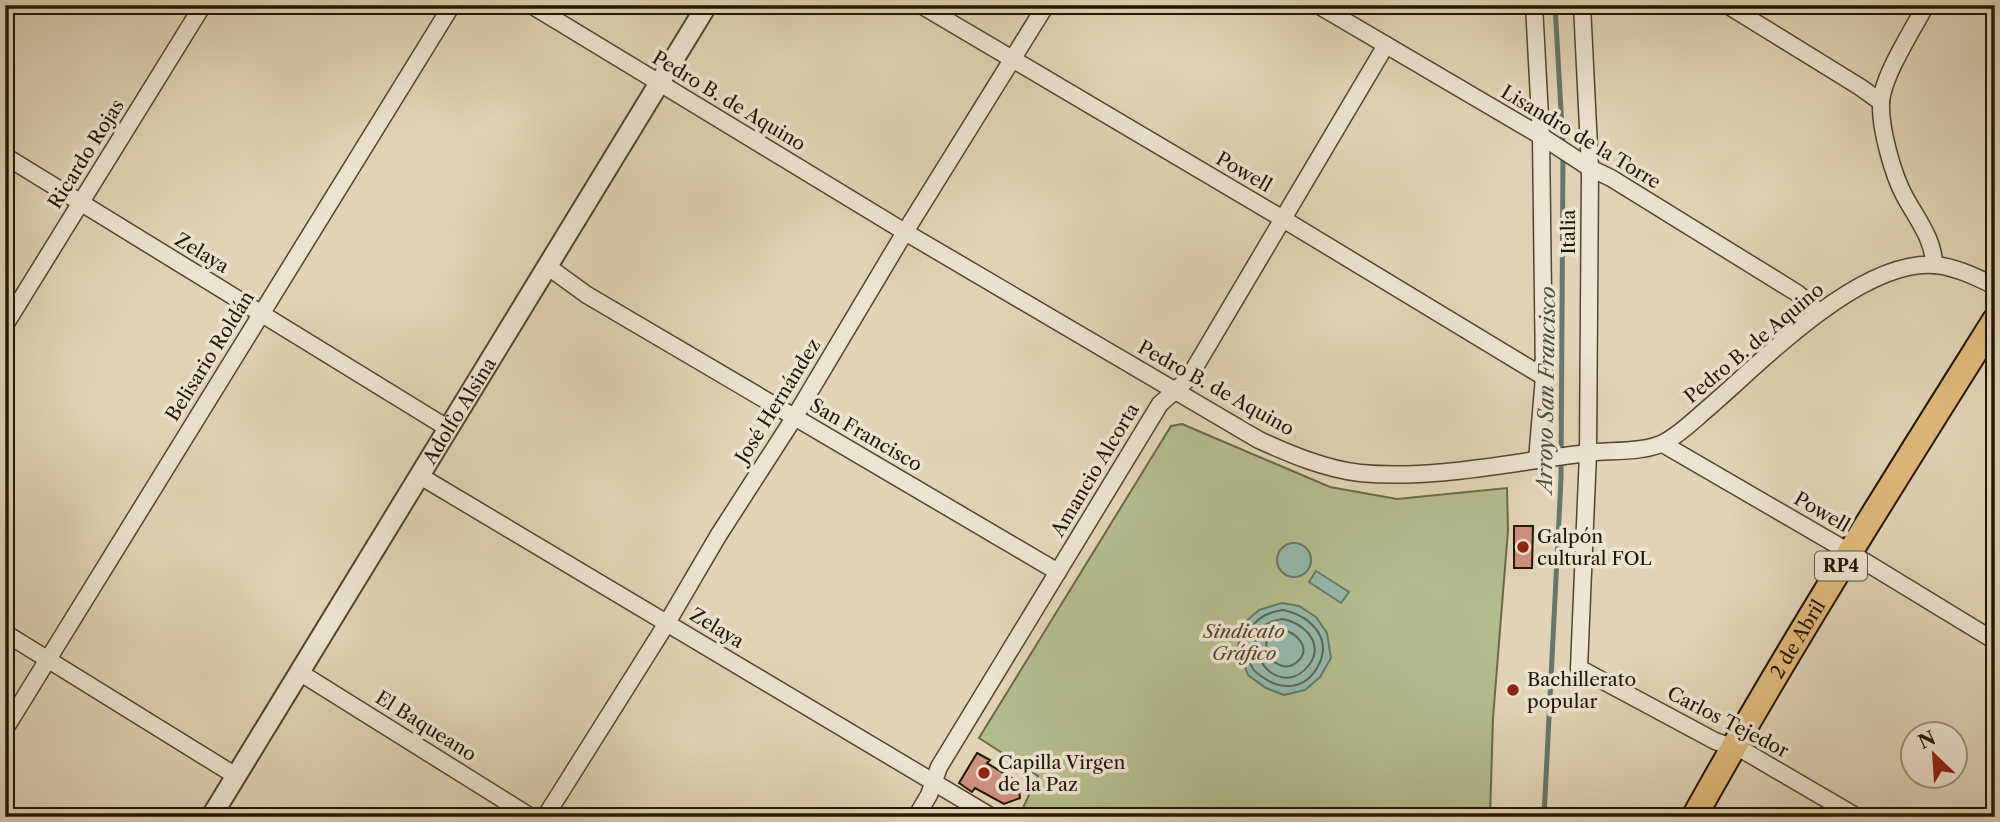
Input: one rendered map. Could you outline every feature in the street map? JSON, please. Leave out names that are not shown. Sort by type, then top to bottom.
[{"type":"main road","name":"2 de Abril","points":[[1694,817],[1849,552],[1995,320]]},
{"type":"street","name":"Ricardo Rojas","points":[[5,325],[203,5]]},
{"type":"street","name":"Belisario Roldán","points":[[5,729],[452,5]]},
{"type":"street","name":"Pedro B. de Aquino","points":[[531,5],[905,232],[1269,444],[1310,460],[1358,472],[1401,474],[1448,471],[1663,444],[1819,312],[1886,273],[1934,265],[1965,272],[1995,286]]},
{"type":"street","name":"Adolfo Alsina","points":[[211,817],[707,5]]},
{"type":"street","name":"Powell","points":[[921,5],[1544,377]]},
{"type":"street","name":"José Hernández","points":[[545,817],[794,418],[905,232],[1046,5]]},
{"type":"street","name":"Lisandro de la Torre","points":[[1318,5],[1622,185],[1797,293],[1819,312]]},
{"type":"street","name":"Italia","points":[[1534,5],[1547,141],[1544,459]]},
{"type":"street","name":"Italia","points":[[1578,668],[1583,453],[1582,5]]},
{"type":"street","points":[[1727,5],[1881,102]]},
{"type":"street","points":[[1926,5],[1901,50],[1881,102],[1889,155],[1899,186],[1930,241],[1934,265]]},
{"type":"street","name":"Amancio Alcorta","points":[[916,817],[929,795],[939,767],[1160,404],[1188,379],[1386,46]]},
{"type":"street","name":"Zelaya","points":[[5,156],[449,429]]},
{"type":"street","name":"San Francisco","points":[[547,266],[587,295],[1058,572]]},
{"type":"street","name":"Powell","points":[[1663,444],[1995,641]]},
{"type":"street","name":"Zelaya","points":[[420,476],[992,817]]},
{"type":"street","points":[[5,633],[236,776]]},
{"type":"street","name":"Carlos Tejedor","points":[[1578,668],[1714,741],[1746,752],[1857,817]]},
{"type":"street","name":"El Baqueano","points":[[299,671],[531,817]]},
{"type":"green space","name":"Sindicato Gráfico","points":[[1182,424],[1330,487],[1397,499],[1507,488],[1508,530],[1493,718],[1490,817],[1025,817],[1020,814],[1038,776],[979,738],[1171,426]]},
{"type":"water","points":[[1294,543],[1306,548],[1311,560],[1306,572],[1294,577],[1282,572],[1277,560],[1282,548]]},
{"type":"water","points":[[1316,571],[1349,592],[1341,603],[1309,582]]},
{"type":"water","points":[[1282,603],[1299,606],[1316,617],[1327,633],[1331,658],[1320,677],[1305,690],[1284,695],[1266,688],[1248,675],[1238,647],[1243,624],[1259,610]]},
{"type":"building","name":"Galpón cultural FOL","points":[[1514,526],[1533,526],[1532,568],[1514,568]]},
{"type":"building","name":"Capilla Virgen de la Paz","points":[[977,753],[990,760],[987,763],[1018,782],[1020,798],[1004,804],[975,788],[972,792],[959,783]]},
{"type":"waterway","name":"Arroyo San Francisco","points":[[1555,5],[1563,146]]},
{"type":"waterway","name":"Arroyo San Francisco","points":[[1544,817],[1561,479],[1563,155]]},
{"type":"place","name":"Galpón cultural FOL","points":[[1523,547]]},
{"type":"place","name":"Bachillerato popular","points":[[1513,690]]},
{"type":"place","name":"Capilla Virgen de la Paz","points":[[984,773]]}]
